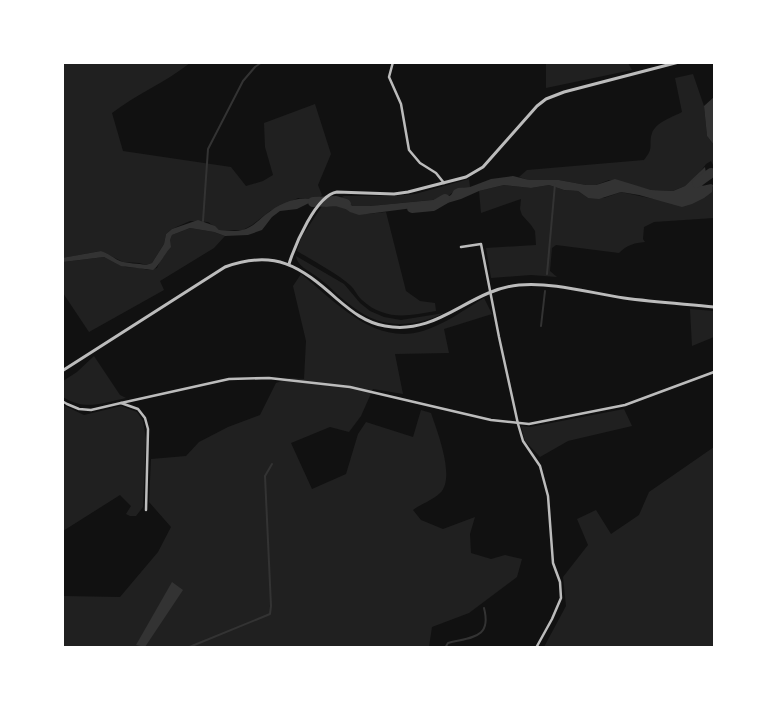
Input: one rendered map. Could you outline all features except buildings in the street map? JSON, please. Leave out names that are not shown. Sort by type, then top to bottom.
[{"type":"street","points":[[393,62],[389,77],[401,104],[409,150],[416,159],[436,173],[444,183]]},
{"type":"street","points":[[289,264],[304,227],[323,200],[333,192],[394,194],[466,177],[483,166],[523,120],[546,100],[581,87],[679,62]]},
{"type":"street","points":[[462,247],[481,244],[518,424],[523,442],[540,466],[548,496],[553,563],[560,584],[561,598],[536,648]]},
{"type":"street","points":[[62,371],[225,267],[255,260],[270,260],[289,264],[317,281],[354,314],[373,324],[390,327],[410,327],[430,323],[499,288],[520,285],[545,285],[625,298],[714,307]]},
{"type":"street","points":[[62,401],[79,408],[91,410],[229,379],[269,378],[350,387],[491,420],[530,424],[625,405],[714,372]]},
{"type":"street","points":[[121,403],[138,409],[145,418],[148,429],[146,510]]},
{"type":"shaded area","points":[[63,63],[190,63],[112,113],[123,151],[231,167],[246,186],[263,181],[273,175],[265,147],[264,123],[315,104],[331,154],[318,185],[322,195],[318,199],[298,198],[270,211],[243,230],[219,230],[208,222],[190,221],[172,229],[166,234],[164,244],[152,263],[146,265],[123,262],[101,251],[63,258]]},
{"type":"shaded area","points":[[546,63],[628,63],[632,70],[546,88]]},
{"type":"shaded area","points":[[693,74],[704,106],[707,136],[714,145],[714,167],[711,161],[706,164],[698,175],[685,186],[673,191],[651,190],[609,180],[596,185],[586,185],[559,180],[528,180],[519,177],[527,170],[644,160],[651,146],[651,137],[654,129],[682,112],[675,78]]},
{"type":"shaded area","points":[[714,97],[714,145],[707,136],[704,106]]},
{"type":"shaded area","points":[[705,167],[707,179],[702,186],[713,185],[712,192],[692,204],[682,207],[621,192],[599,199],[588,198],[578,191],[564,190],[549,185],[531,188],[504,185],[479,191],[444,204],[359,215],[350,212],[340,205],[326,207],[309,203],[297,209],[280,211],[272,217],[262,230],[248,235],[225,236],[190,228],[172,235],[170,240],[171,247],[153,270],[121,266],[104,257],[63,262],[62,258],[101,251],[126,263],[146,265],[152,263],[164,244],[166,234],[172,229],[198,220],[215,226],[219,230],[242,230],[251,226],[280,205],[303,198],[329,204],[338,199],[353,206],[443,199],[451,195],[458,188],[470,187],[491,179],[513,176],[529,180],[559,180],[586,185],[596,185],[615,179],[651,190],[673,191],[685,186]]},
{"type":"shaded area","points":[[469,179],[470,187],[457,189],[443,199],[353,206],[338,199],[344,196],[415,194]]},
{"type":"shaded area","points":[[504,185],[531,188],[549,185],[564,190],[578,191],[588,198],[604,198],[621,192],[654,199],[714,188],[714,218],[654,222],[644,227],[643,239],[645,242],[631,245],[619,253],[556,245],[552,248],[550,271],[557,277],[531,275],[491,278],[486,248],[536,245],[535,231],[522,215],[520,209],[521,199],[481,213],[479,191]]},
{"type":"shaded area","points":[[322,206],[344,206],[348,210],[358,213],[386,212],[406,291],[420,301],[435,303],[436,311],[397,315],[379,311],[362,300],[345,281],[297,251],[301,238]]},
{"type":"shaded area","points":[[190,228],[225,236],[214,248],[160,281],[164,290],[89,332],[63,293],[63,262],[104,257],[126,267],[148,270],[157,268],[172,235]]},
{"type":"shaded area","points":[[296,256],[344,284],[360,303],[370,311],[384,317],[401,320],[444,313],[432,318],[409,323],[385,323],[374,319],[349,304],[317,276],[302,266]]},
{"type":"shaded area","points":[[301,274],[356,318],[372,327],[388,332],[405,334],[423,331],[447,321],[484,298],[492,314],[444,329],[449,353],[395,354],[403,394],[373,389],[361,416],[349,432],[330,427],[291,443],[312,489],[346,474],[358,434],[366,422],[413,437],[421,410],[431,413],[444,454],[446,477],[440,493],[413,510],[421,520],[443,529],[475,517],[470,534],[471,553],[491,559],[505,555],[522,559],[517,577],[469,613],[432,627],[429,647],[63,648],[63,596],[120,597],[158,552],[171,527],[149,502],[151,459],[186,456],[199,442],[228,427],[260,415],[276,383],[290,378],[304,379],[306,341],[293,286]]},
{"type":"shaded area","points":[[690,309],[714,311],[714,337],[692,346]]},
{"type":"shaded area","points":[[94,356],[120,395],[126,398],[101,404],[86,405],[63,397],[63,381],[77,372]]},
{"type":"shaded area","points":[[63,405],[84,415],[121,406],[137,412],[143,421],[146,439],[143,507],[136,516],[126,514],[131,506],[120,495],[63,531]]},
{"type":"shaded area","points":[[624,409],[632,426],[568,441],[540,457],[525,441],[521,426],[530,427]]},
{"type":"shaded area","points":[[714,447],[714,647],[544,647],[566,606],[563,577],[588,545],[577,519],[596,510],[611,534],[639,515],[649,492]]},
{"type":"shaded area","points":[[172,582],[183,590],[145,647],[136,645]]},
{"type":"waterway","points":[[203,221],[208,149],[243,81],[262,62]]},
{"type":"waterway","points":[[697,183],[711,173]]},
{"type":"waterway","points":[[547,274],[555,184]]},
{"type":"waterway","points":[[412,208],[433,206],[445,199]]},
{"type":"waterway","points":[[313,202],[336,201],[346,204]]},
{"type":"waterway","points":[[541,326],[545,291]]},
{"type":"waterway","points":[[187,648],[270,614],[265,476],[272,464]]},
{"type":"waterway","points":[[445,648],[448,643],[478,635],[482,631],[486,618],[484,608]]}]
